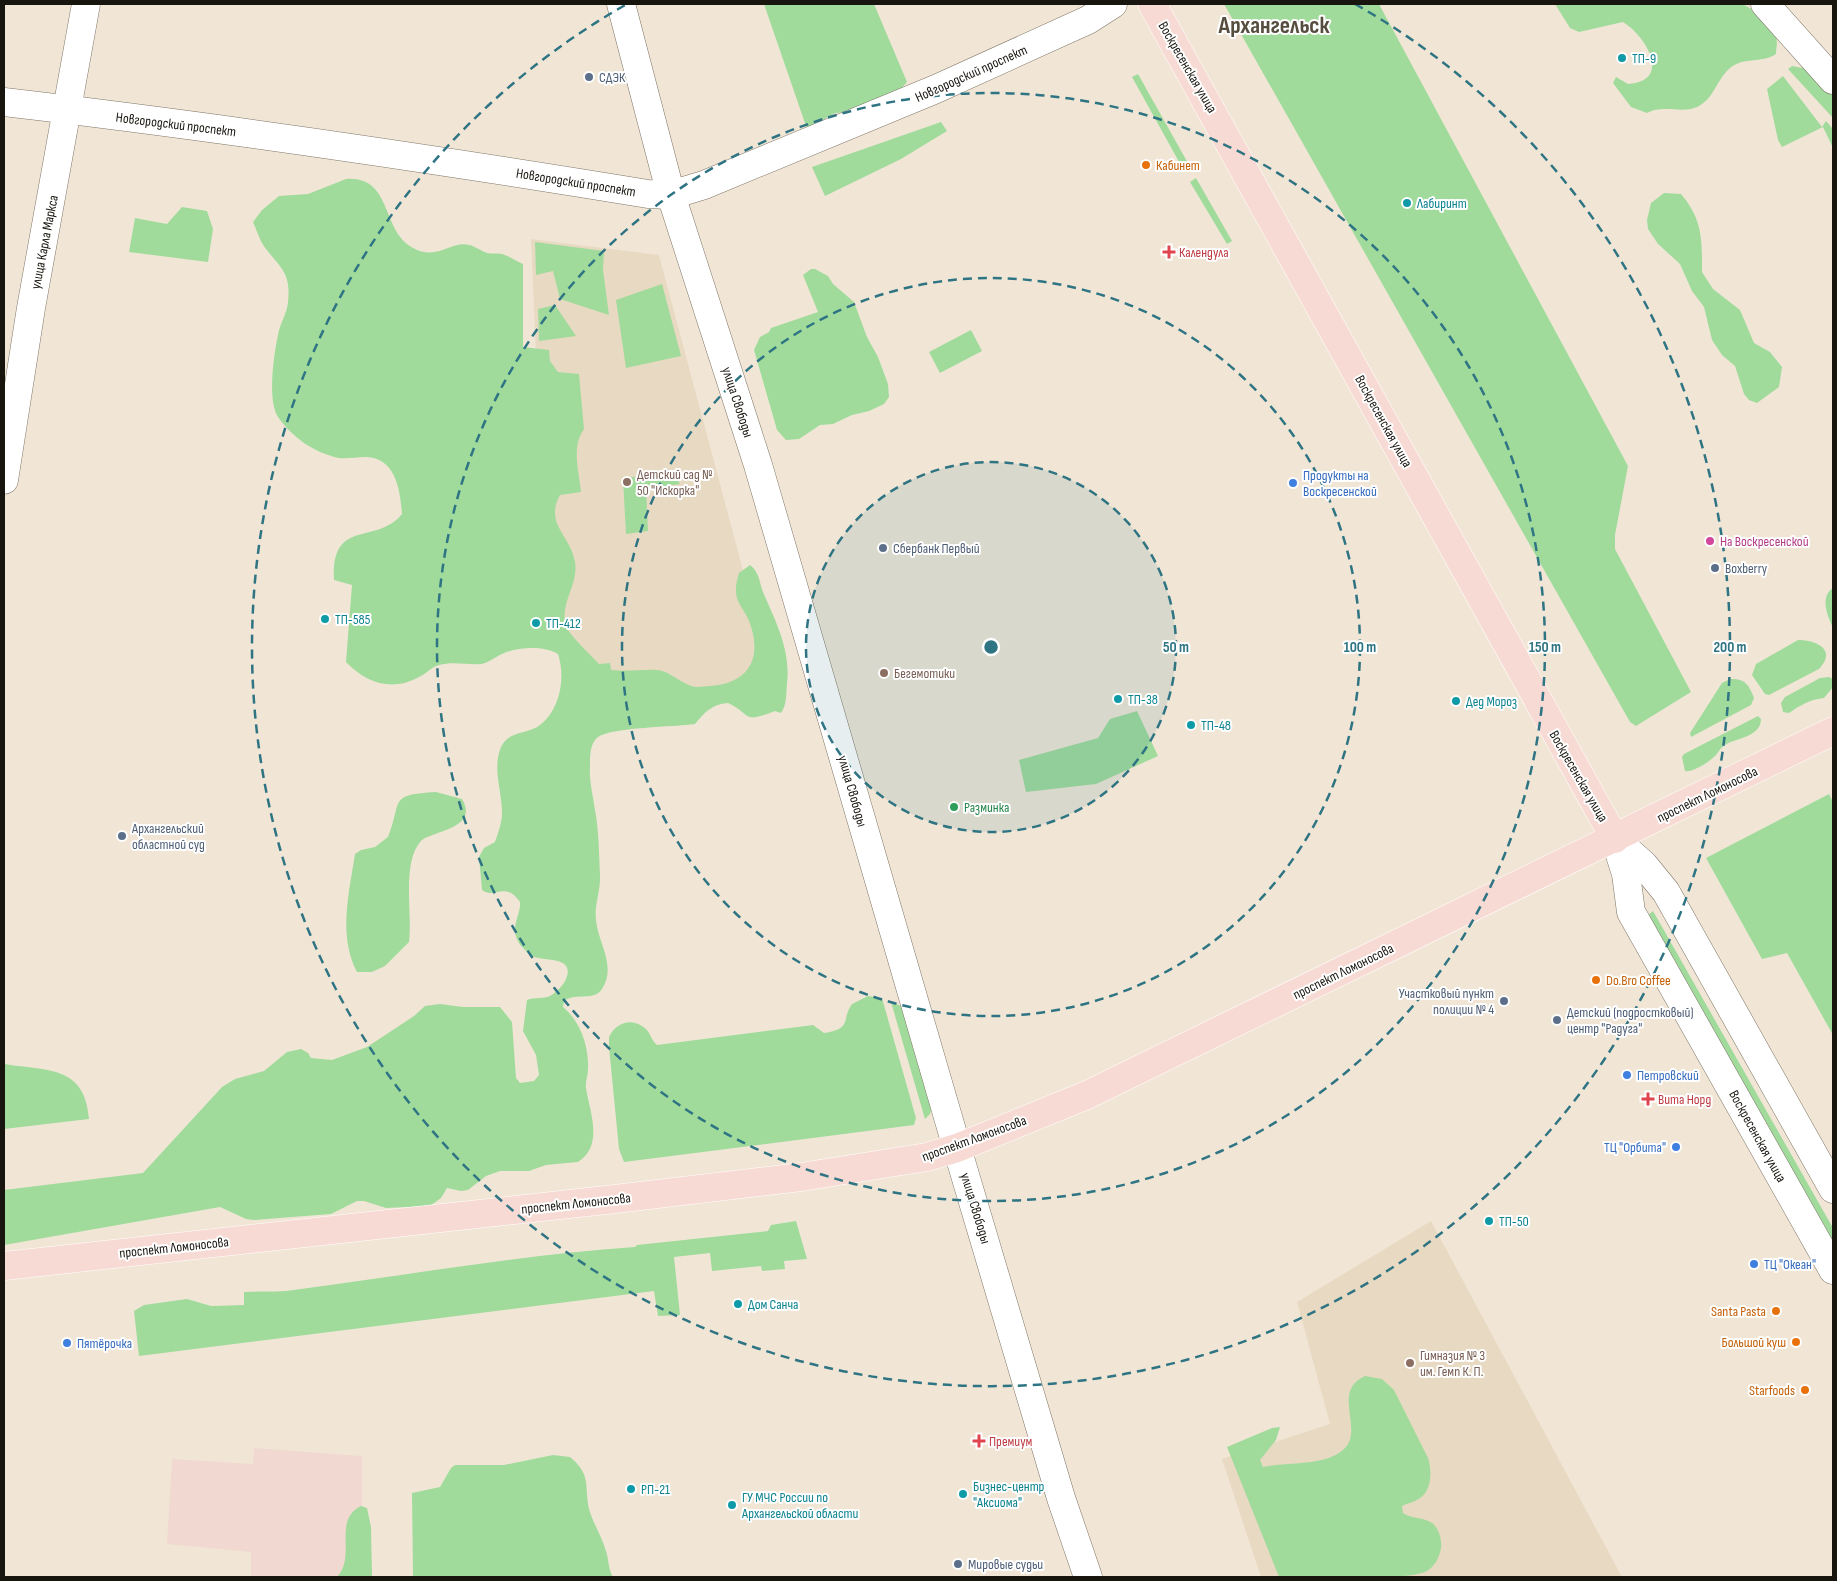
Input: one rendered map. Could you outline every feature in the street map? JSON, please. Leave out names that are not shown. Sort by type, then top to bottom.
[{"type":"main road","name":"Воскресенская улица","points":[[1152,4],[1615,839]]},
{"type":"main road","name":"проспект Ломоносова","points":[[4,1266],[615,1199],[791,1178],[927,1157],[957,1148],[1087,1096],[1833,731]]},
{"type":"street","name":"улица Карла Маркса","points":[[4,480],[31,308],[86,4]]},
{"type":"street","name":"улица Свободы","points":[[621,4],[671,195],[758,465],[957,1148],[1061,1498],[1088,1577]]},
{"type":"street","name":"Новгородский проспект","points":[[4,102],[270,136],[454,162],[648,194],[671,195],[704,185],[936,89],[1088,20],[1113,4]]},
{"type":"street","points":[[1765,4],[1833,80]]},
{"type":"street","name":"Воскресенская улица","points":[[1615,839],[1644,865],[1666,892],[1833,1189]]},
{"type":"street","name":"Воскресенская улица","points":[[1615,839],[1626,874],[1631,912],[1833,1270]]},
{"type":"shaded area","name":"Детский сад № 50 \"Искорка\"","points":[[531,239],[659,255],[739,555],[772,688],[568,713],[556,638],[539,427]]},
{"type":"shaded area","name":"Гимназия № 3 им. Гемп К. П.","points":[[1431,1221],[1622,1577],[1261,1577],[1222,1459],[1330,1424],[1297,1302]]},
{"type":"shaded area","points":[[254,1448],[362,1456],[362,1506],[358,1509],[352,1545],[340,1577],[251,1577],[251,1552],[167,1544],[172,1459],[253,1464]]},
{"type":"green space","points":[[764,4],[874,4],[907,82],[899,91],[850,112],[835,113],[807,129]]},
{"type":"green space","points":[[1224,4],[1379,4],[1628,466],[1615,535],[1615,549],[1691,692],[1636,726],[1630,722]]},
{"type":"green space","points":[[1555,4],[1742,4],[1752,9],[1771,27],[1777,39],[1776,54],[1764,59],[1746,61],[1734,65],[1725,74],[1711,95],[1703,104],[1697,107],[1685,110],[1659,109],[1647,113],[1631,107],[1613,83],[1616,77],[1628,84],[1642,81],[1649,75],[1652,67],[1651,57],[1640,37],[1623,22],[1579,32],[1570,28]]},
{"type":"green space","points":[[1792,66],[1808,69],[1833,95],[1833,118],[1788,69]]},
{"type":"green space","points":[[1138,74],[1189,165],[1183,169],[1132,77]]},
{"type":"green space","points":[[1783,76],[1822,127],[1826,121],[1833,129],[1833,148],[1823,127],[1782,147],[1778,140],[1767,89]]},
{"type":"green space","points":[[941,122],[947,131],[901,159],[825,196],[812,167]]},
{"type":"green space","points":[[1196,178],[1232,241],[1227,244],[1190,182]]},
{"type":"green space","points":[[346,179],[360,180],[371,185],[384,203],[399,235],[407,244],[417,250],[434,252],[462,244],[474,246],[487,253],[505,255],[523,264],[523,347],[549,350],[550,361],[558,372],[579,374],[584,429],[580,436],[577,451],[581,492],[560,495],[555,514],[560,530],[573,553],[575,562],[574,578],[565,610],[566,626],[572,635],[599,664],[610,663],[611,670],[661,671],[696,687],[732,681],[747,670],[752,662],[754,653],[752,630],[736,592],[739,573],[750,565],[757,574],[785,648],[788,672],[784,706],[781,713],[775,711],[752,717],[728,703],[722,704],[709,709],[695,724],[617,731],[598,737],[593,743],[590,754],[590,777],[599,842],[600,875],[596,914],[597,929],[605,954],[608,972],[602,989],[598,993],[568,998],[564,1001],[563,1007],[575,1020],[583,1035],[588,1061],[586,1086],[592,1118],[593,1138],[591,1147],[586,1155],[578,1162],[546,1165],[529,1171],[500,1171],[486,1176],[468,1190],[461,1191],[447,1188],[441,1198],[430,1206],[386,1208],[364,1201],[357,1201],[331,1214],[254,1220],[246,1219],[220,1207],[4,1245],[4,1190],[143,1173],[222,1087],[235,1079],[264,1071],[287,1052],[301,1049],[308,1053],[311,1058],[332,1060],[367,1047],[414,1016],[425,1006],[440,1004],[463,1007],[500,1007],[512,1022],[516,1078],[520,1083],[534,1081],[539,1075],[536,1055],[523,1031],[527,1000],[552,995],[563,984],[568,971],[562,963],[532,956],[519,944],[515,929],[520,902],[509,892],[491,893],[482,890],[479,857],[484,848],[495,842],[500,828],[502,805],[497,763],[501,747],[513,735],[540,725],[552,711],[557,702],[561,683],[558,654],[538,648],[515,650],[481,664],[450,663],[439,665],[409,682],[399,684],[380,683],[371,680],[354,669],[346,662],[352,585],[334,580],[335,560],[340,548],[347,540],[357,535],[380,529],[402,514],[398,486],[390,469],[376,459],[366,457],[339,458],[312,448],[290,431],[278,417],[275,410],[272,389],[273,365],[276,343],[289,293],[287,278],[284,272],[260,240],[253,222],[262,210],[279,196],[308,194]]},
{"type":"green space","points":[[1664,193],[1681,194],[1688,204],[1694,213],[1700,231],[1702,272],[1713,289],[1740,310],[1754,343],[1770,352],[1782,367],[1779,387],[1757,403],[1749,400],[1744,394],[1735,366],[1722,355],[1712,340],[1704,307],[1692,291],[1680,264],[1658,244],[1648,229],[1647,220],[1651,203]]},
{"type":"green space","points":[[182,207],[207,211],[213,229],[208,262],[129,252],[135,218],[167,224]]},
{"type":"green space","points":[[535,242],[604,251],[603,270],[609,315],[560,299],[553,271],[536,275]]},
{"type":"green space","points":[[811,269],[815,269],[828,276],[833,284],[854,302],[888,384],[889,397],[884,404],[869,411],[852,415],[833,424],[820,425],[799,439],[786,440],[777,430],[754,350],[760,337],[769,332],[771,328],[818,312],[803,275]]},
{"type":"green space","points":[[662,284],[681,356],[626,368],[616,300]]},
{"type":"green space","points":[[555,305],[576,336],[539,341],[538,309]]},
{"type":"green space","points":[[971,330],[982,351],[940,373],[929,352]]},
{"type":"green space","points":[[670,470],[680,484],[646,489],[648,531],[626,534],[623,479]]},
{"type":"green space","points":[[1833,588],[1833,628],[1827,613],[1826,596]]},
{"type":"green space","points":[[1798,640],[1812,642],[1822,647],[1826,656],[1824,662],[1819,669],[1769,695],[1765,694],[1752,675],[1756,664]]},
{"type":"green space","points":[[1829,677],[1833,679],[1833,687],[1824,698],[1805,703],[1789,713],[1783,712],[1781,703],[1785,697],[1820,678]]},
{"type":"green space","points":[[1730,679],[1742,681],[1748,686],[1754,698],[1751,705],[1691,737],[1690,733],[1722,683]]},
{"type":"green space","points":[[1137,711],[1158,756],[1096,784],[1026,792],[1019,760],[1098,738],[1110,719]]},
{"type":"green space","points":[[1758,716],[1761,719],[1757,730],[1725,745],[1716,755],[1700,766],[1685,771],[1682,757],[1684,754]]},
{"type":"green space","points":[[436,792],[462,799],[466,809],[465,817],[452,828],[421,841],[415,851],[409,876],[409,942],[385,966],[372,972],[357,972],[351,958],[346,929],[348,899],[355,854],[361,850],[375,847],[388,837],[397,807],[403,798],[420,793]]},
{"type":"green space","points":[[1829,794],[1833,802],[1833,1035],[1787,953],[1762,959],[1706,858]]},
{"type":"green space","points":[[1653,911],[1833,1228],[1833,1249],[1648,915]]},
{"type":"green space","points":[[868,996],[882,998],[916,1118],[914,1125],[624,1162],[619,1149],[609,1047],[609,1037],[620,1025],[630,1022],[641,1025],[657,1045],[813,1025],[824,1033],[843,1026],[852,1004]]},
{"type":"green space","points":[[891,1002],[901,1006],[905,1013],[933,1104],[930,1114],[925,1119]]},
{"type":"green space","points":[[4,1064],[49,1070],[72,1080],[80,1089],[86,1101],[89,1119],[4,1129]]},
{"type":"green space","points":[[796,1221],[807,1259],[784,1261],[785,1269],[762,1271],[761,1266],[712,1271],[710,1253],[674,1257],[680,1315],[658,1316],[654,1291],[139,1356],[134,1311],[144,1305],[187,1299],[211,1306],[244,1305],[244,1292],[286,1291],[504,1260],[768,1231],[771,1225]]},
{"type":"green space","points":[[1365,1376],[1382,1379],[1394,1390],[1428,1458],[1430,1480],[1427,1490],[1418,1499],[1402,1506],[1403,1513],[1429,1521],[1436,1528],[1440,1534],[1441,1545],[1438,1559],[1425,1572],[1397,1577],[1279,1577],[1227,1447],[1272,1428],[1280,1427],[1276,1440],[1260,1460],[1263,1467],[1312,1462],[1339,1453],[1348,1445],[1351,1435],[1350,1393],[1355,1383]]},
{"type":"green space","points":[[553,1455],[570,1457],[582,1469],[586,1481],[589,1509],[607,1554],[613,1577],[413,1577],[412,1493],[440,1487],[451,1468],[455,1465],[504,1465]]},
{"type":"green space","points":[[361,1506],[367,1508],[371,1527],[372,1577],[337,1577],[343,1568],[345,1559],[348,1520],[352,1512]]},
{"type":"place","name":"ТП-9","points":[[1622,58]]},
{"type":"place","name":"СДЭК","points":[[589,77]]},
{"type":"place","name":"Кабинет","points":[[1146,165]]},
{"type":"place","name":"Лабиринт","points":[[1407,203]]},
{"type":"place","name":"Календула","points":[[1169,252]]},
{"type":"place","name":"Детский сад № 50 \"Искорка\"","points":[[627,482]]},
{"type":"place","name":"Продукты на Воскресенской","points":[[1293,483]]},
{"type":"place","name":"На Воскресенской","points":[[1710,541]]},
{"type":"place","name":"Сбербанк Первый","points":[[883,548]]},
{"type":"place","name":"Boxberry","points":[[1715,568]]},
{"type":"place","name":"ТП-585","points":[[325,619]]},
{"type":"place","name":"ТП-412","points":[[536,623]]},
{"type":"place","name":"Бегемотики","points":[[884,673]]},
{"type":"place","name":"ТП-38","points":[[1118,699]]},
{"type":"place","name":"Дед Мороз","points":[[1456,701]]},
{"type":"place","name":"ТП-48","points":[[1191,725]]},
{"type":"place","name":"Разминка","points":[[954,807]]},
{"type":"place","name":"Архангельский областной суд","points":[[122,836]]},
{"type":"place","name":"Do.Bro Coffee","points":[[1596,980]]},
{"type":"place","name":"Участковый пункт полиции № 4","points":[[1504,1001]]},
{"type":"place","name":"Детский (подростковый) центр \"Радуга\"","points":[[1557,1020]]},
{"type":"place","name":"Петровский","points":[[1627,1075]]},
{"type":"place","name":"Вита Норд","points":[[1648,1099]]},
{"type":"place","name":"ТЦ \"Орбита\"","points":[[1676,1147]]},
{"type":"place","name":"ТП-50","points":[[1489,1221]]},
{"type":"place","name":"ТЦ \"Океан\"","points":[[1754,1264]]},
{"type":"place","name":"Дом Санча","points":[[738,1304]]},
{"type":"place","name":"Santa Pasta","points":[[1776,1311]]},
{"type":"place","name":"Большой куш","points":[[1796,1342]]},
{"type":"place","name":"Пятёрочка","points":[[67,1343]]},
{"type":"place","name":"Гимназия № 3 им. Гемп К. П.","points":[[1410,1363]]},
{"type":"place","name":"Starfoods","points":[[1805,1390]]},
{"type":"place","name":"Премиум","points":[[979,1441]]},
{"type":"place","name":"РП-21","points":[[631,1489]]},
{"type":"place","name":"Бизнес-центр \"Аксиома\"","points":[[963,1494]]},
{"type":"place","name":"ГУ МЧС России по Архангельской области","points":[[732,1505]]},
{"type":"place","name":"Мировые судьи","points":[[958,1564]]},
{"type":"district","name":"Архангельск","points":[[1274,25]]}]
